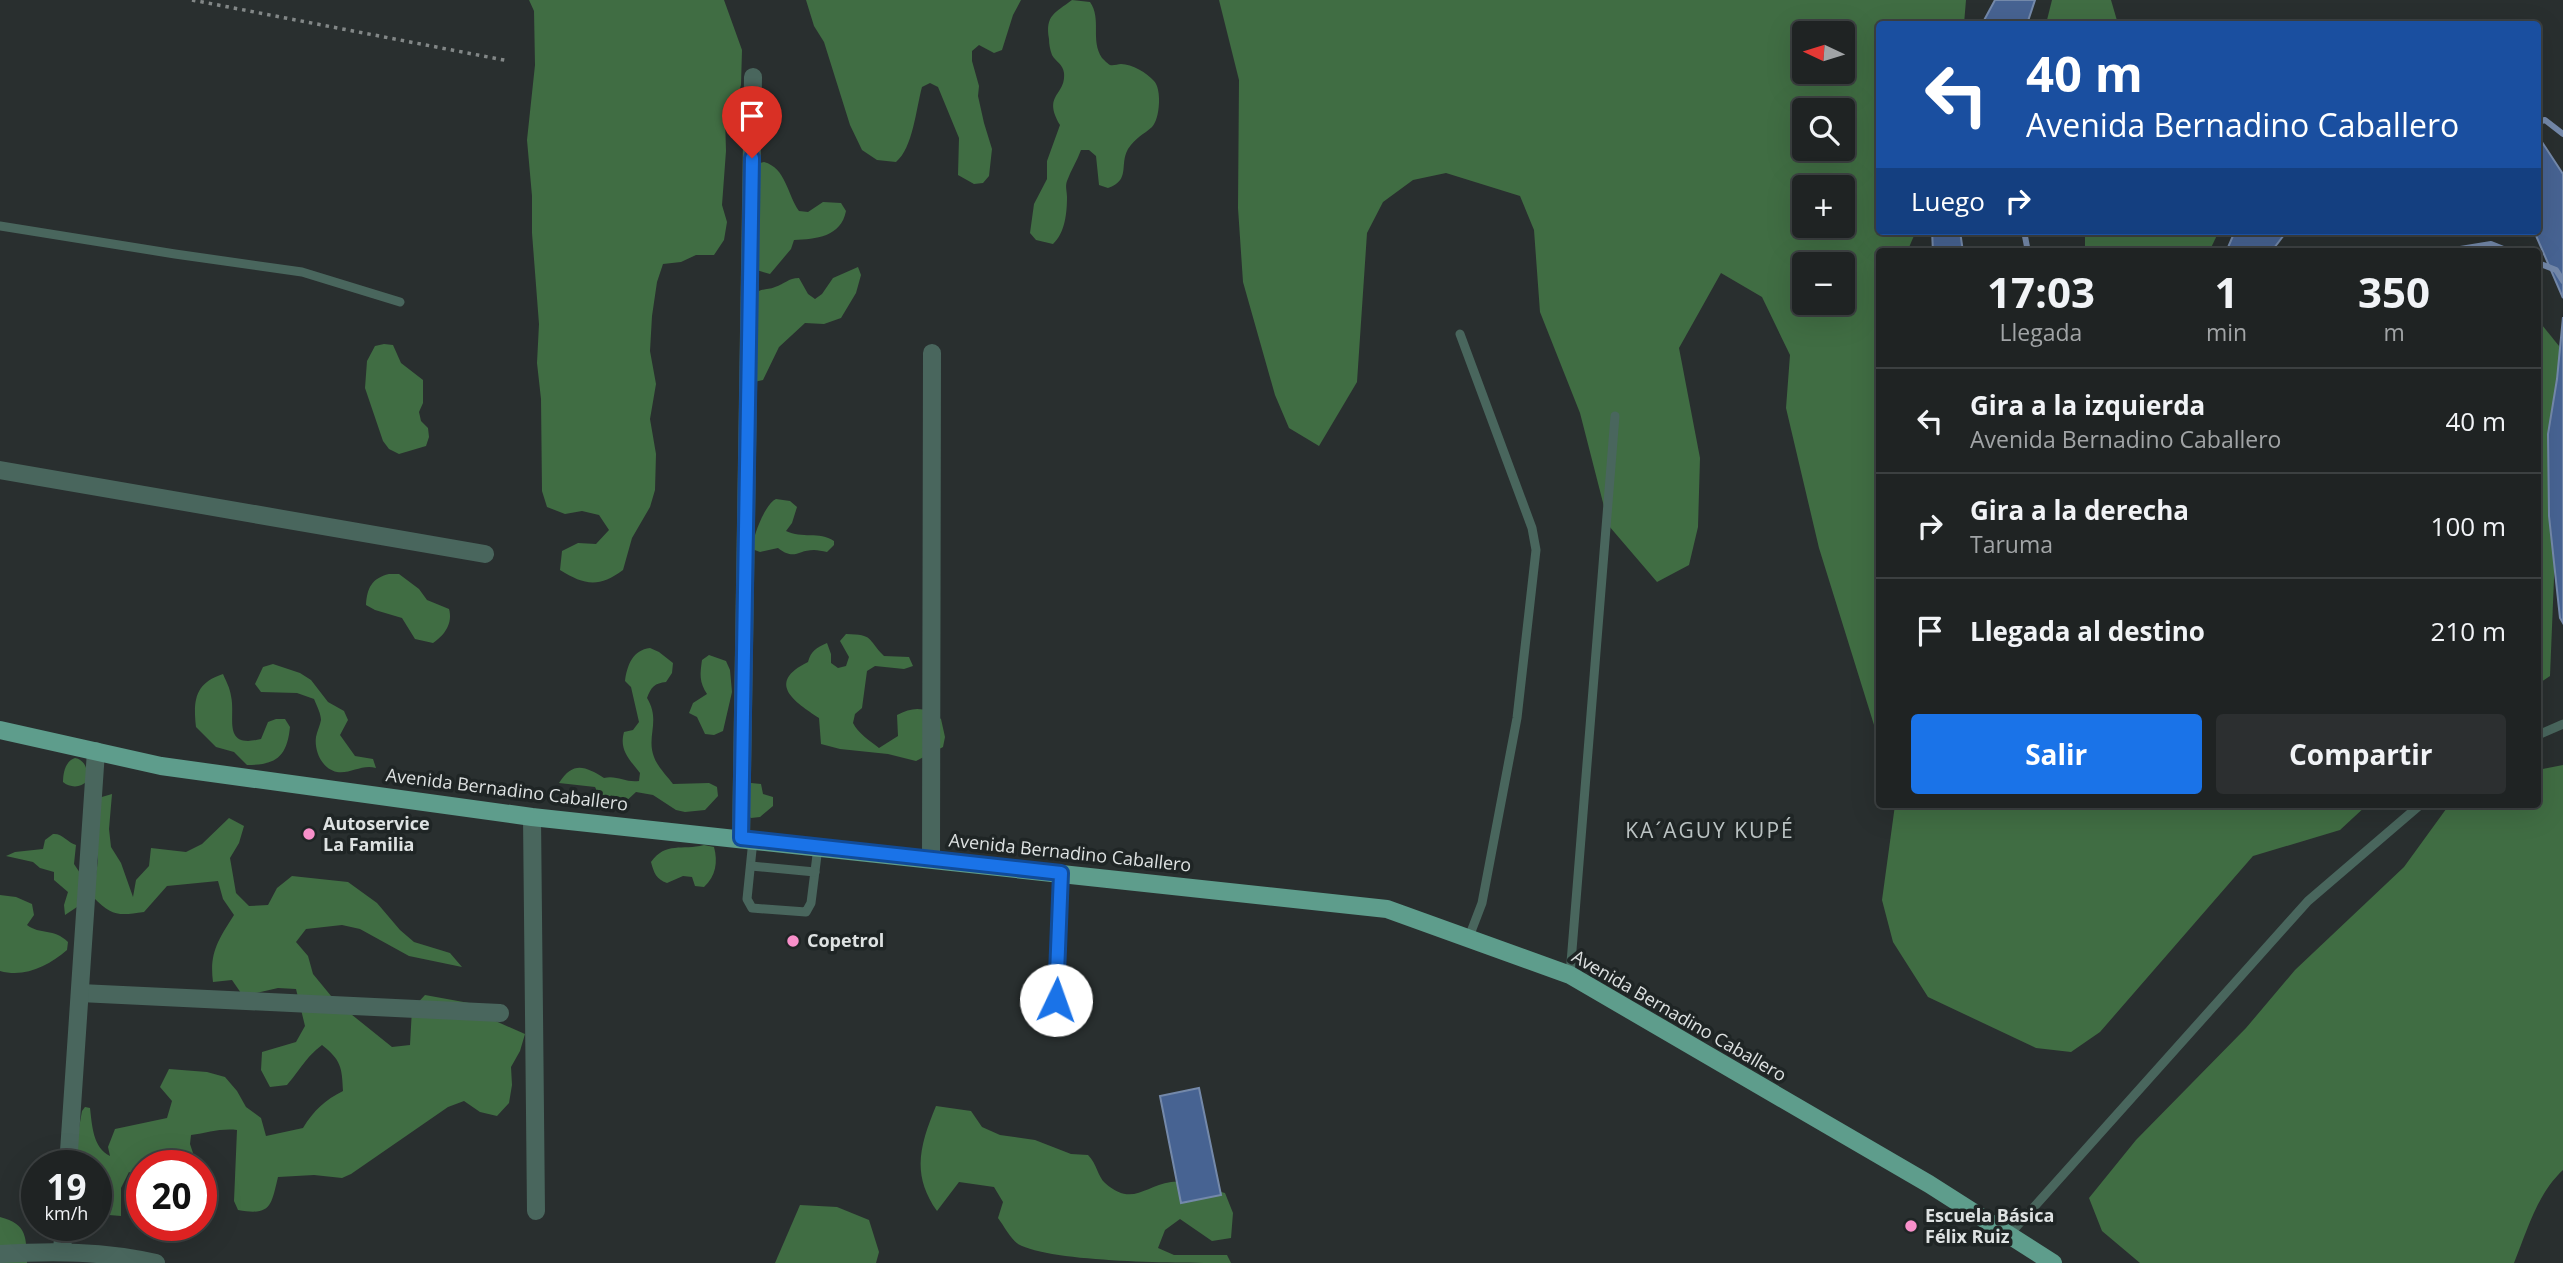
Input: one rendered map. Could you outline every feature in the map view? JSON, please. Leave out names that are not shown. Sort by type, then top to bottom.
[{"type":"main road","name":"Avenida Bernadino Caballero","points":[[0,730],[161,766],[531,817],[1387,909],[1570,975],[1929,1184],[2053,1263]]},
{"type":"street","points":[[747,839],[753,77]]},
{"type":"street","points":[[931,859],[932,353]]},
{"type":"street","points":[[0,470],[485,554]]},
{"type":"street","points":[[69,1150],[96,751]]},
{"type":"street","points":[[531,817],[536,1211]]},
{"type":"street","points":[[80,993],[500,1013]]},
{"type":"street","points":[[62,1251],[63,1241]]},
{"type":"street","points":[[0,1254],[62,1251],[131,1257],[156,1263]]},
{"type":"lane","points":[[0,226],[302,272],[400,302]]},
{"type":"lane","points":[[1460,334],[1532,528],[1536,550],[1517,718],[1482,903],[1469,937]]},
{"type":"lane","points":[[1570,975],[1615,416]]},
{"type":"lane","points":[[2541,734],[2563,724]]},
{"type":"lane","points":[[2009,1235],[2308,901],[2416,808]]},
{"type":"lane","points":[[747,839],[751,866],[747,898],[752,908],[806,912],[811,903],[818,847]]},
{"type":"lane","points":[[751,866],[815,872]]},
{"type":"lane","points":[[1056,1000],[1061,873]]},
{"type":"path","points":[[192,0],[509,61]]},
{"type":"green space","points":[[529,0],[724,0],[742,50],[741,85],[736,102],[725,117],[726,151],[722,205],[727,222],[724,240],[714,255],[696,255],[681,262],[663,264],[657,282],[650,351],[656,384],[650,419],[656,454],[655,490],[650,507],[632,538],[623,570],[599,582],[577,579],[560,570],[562,551],[578,543],[596,544],[609,530],[599,515],[582,511],[565,514],[547,507],[542,491],[541,399],[537,363],[539,324],[527,140],[535,65],[534,11]]},
{"type":"green space","points":[[806,0],[1021,0],[1013,15],[1002,50],[994,53],[979,45],[972,51],[979,86],[978,96],[992,149],[989,176],[983,183],[974,184],[958,175],[959,138],[938,87],[930,83],[922,87],[910,138],[902,156],[896,162],[877,160],[862,150],[850,125],[824,42],[814,26]]},
{"type":"green space","points":[[1072,0],[1090,2],[1095,15],[1097,44],[1102,58],[1110,65],[1130,66],[1147,75],[1157,85],[1159,104],[1155,123],[1128,149],[1122,176],[1115,185],[1108,188],[1099,185],[1096,156],[1089,150],[1081,150],[1066,183],[1063,229],[1053,244],[1036,240],[1030,233],[1034,204],[1047,179],[1047,161],[1060,125],[1053,107],[1064,81],[1064,73],[1051,53],[1049,25],[1053,15]]},
{"type":"green space","points":[[1219,0],[1966,0],[1964,21],[1876,21],[1876,235],[1914,235],[1909,248],[1876,248],[1876,731],[1819,548],[1786,408],[1790,355],[1762,297],[1721,273],[1679,348],[1700,458],[1698,527],[1689,565],[1657,582],[1609,526],[1580,413],[1540,312],[1534,230],[1520,196],[1446,173],[1413,180],[1383,202],[1367,233],[1357,382],[1319,446],[1289,428],[1275,395],[1243,282],[1238,208],[1239,80]]},
{"type":"green space","points":[[2052,0],[2111,0],[2117,21],[2047,21]]},
{"type":"green space","points":[[764,162],[782,176],[799,211],[808,212],[823,202],[841,203],[846,211],[839,226],[826,235],[794,240],[791,249],[770,274],[753,269],[756,164]]},
{"type":"green space","points":[[2085,235],[2217,235],[2211,248],[2085,248]]},
{"type":"green space","points":[[858,267],[861,275],[856,293],[841,318],[824,324],[805,323],[779,347],[763,380],[754,382],[757,292],[799,278],[808,294],[815,299],[833,278]]},
{"type":"green space","points":[[2541,324],[2559,346],[2562,383],[2550,676],[2541,682]]},
{"type":"green space","points":[[393,345],[401,363],[423,380],[423,403],[419,412],[421,421],[428,428],[429,437],[426,446],[399,454],[389,449],[383,441],[365,388],[367,361],[375,346]]},
{"type":"green space","points":[[776,499],[790,501],[797,507],[792,523],[786,531],[828,538],[834,541],[834,545],[827,552],[808,550],[792,554],[778,548],[760,552],[752,549],[760,521]]},
{"type":"green space","points":[[399,574],[419,589],[427,600],[449,609],[447,628],[433,643],[415,639],[402,618],[366,605],[372,585],[378,578]]},
{"type":"green space","points":[[846,634],[866,637],[884,656],[909,657],[913,666],[904,669],[875,666],[867,671],[862,708],[855,714],[853,723],[864,737],[879,748],[898,736],[897,715],[914,709],[925,710],[941,719],[945,737],[943,747],[916,761],[821,744],[819,718],[794,699],[786,685],[788,677],[808,662],[814,650],[827,643],[831,663],[838,668],[846,666],[849,657],[840,641]]},
{"type":"green space","points":[[650,648],[673,663],[672,673],[666,682],[654,686],[647,698],[653,714],[654,757],[673,784],[709,783],[717,787],[718,796],[705,810],[676,810],[653,795],[636,792],[622,805],[604,809],[597,804],[599,795],[595,787],[559,783],[569,771],[580,768],[604,778],[639,781],[640,773],[626,754],[623,744],[624,732],[633,730],[639,722],[631,687],[625,681],[627,669],[635,655]]},
{"type":"green space","points":[[709,655],[726,661],[730,670],[732,692],[723,731],[714,735],[705,734],[697,717],[689,713],[693,703],[707,694],[701,682],[701,674],[702,660]]},
{"type":"green space","points":[[273,664],[300,673],[311,680],[328,702],[344,711],[348,720],[340,735],[355,756],[373,759],[376,768],[337,772],[323,763],[316,748],[321,720],[314,699],[297,693],[261,692],[255,684],[263,667]]},
{"type":"green space","points":[[223,674],[232,704],[233,729],[240,739],[261,739],[268,722],[276,719],[285,719],[290,727],[283,752],[273,761],[247,765],[234,752],[216,747],[196,727],[196,701],[201,688]]},
{"type":"green space","points":[[75,758],[84,764],[87,781],[75,786],[63,782],[67,765]]},
{"type":"green space","points":[[2563,765],[2563,1170],[2539,1202],[2514,1263],[2140,1263],[2102,1231],[2089,1198],[2136,1140],[2246,1028],[2295,970],[2404,867],[2447,808],[2541,808],[2541,769]]},
{"type":"green space","points":[[761,784],[763,794],[773,797],[773,806],[760,817],[751,818],[744,812],[742,785]]},
{"type":"green space","points":[[112,794],[109,829],[111,847],[121,863],[133,897],[136,880],[149,866],[151,848],[186,852],[202,844],[229,818],[244,826],[239,843],[230,858],[236,893],[249,906],[268,905],[277,888],[292,876],[348,882],[377,903],[414,942],[450,953],[462,967],[409,956],[360,929],[342,925],[306,929],[296,942],[308,956],[313,974],[336,1002],[392,1047],[410,1045],[412,1009],[425,995],[480,1005],[491,1019],[525,1034],[511,1067],[509,1103],[497,1116],[480,1112],[464,1101],[448,1107],[342,1178],[314,1175],[278,1177],[268,1207],[257,1211],[238,1210],[234,1201],[237,1130],[191,1135],[192,1150],[126,1150],[126,1178],[121,1188],[121,1216],[112,1215],[112,1150],[108,1147],[115,1129],[167,1118],[172,1101],[160,1087],[169,1069],[207,1072],[225,1077],[246,1107],[261,1118],[266,1136],[303,1128],[320,1106],[343,1091],[339,1065],[322,1045],[287,1085],[270,1087],[261,1070],[262,1052],[296,1042],[305,1026],[296,989],[278,988],[243,996],[232,980],[213,982],[214,954],[234,915],[223,899],[218,881],[167,886],[144,912],[116,913],[105,908],[93,897],[98,860],[93,818],[95,799]]},
{"type":"green space","points":[[1895,808],[2364,808],[2340,830],[2253,856],[2100,1032],[2071,1052],[2036,1048],[1928,997],[1893,942],[1882,900]]},
{"type":"green space","points":[[53,834],[76,845],[74,864],[80,873],[77,907],[65,915],[64,905],[68,892],[54,880],[54,872],[40,868],[33,862],[6,856],[15,852],[43,849],[45,840]]},
{"type":"green space","points":[[704,845],[714,847],[716,858],[713,873],[704,887],[695,886],[692,877],[683,876],[667,883],[656,875],[651,862],[663,851]]},
{"type":"green space","points":[[0,895],[16,897],[32,904],[34,915],[27,925],[63,938],[68,942],[67,950],[52,961],[27,972],[0,971]]},
{"type":"green space","points":[[936,1106],[971,1111],[982,1127],[1000,1135],[1035,1140],[1071,1154],[1088,1155],[1103,1180],[1123,1194],[1138,1193],[1171,1182],[1225,1193],[1233,1213],[1231,1238],[1212,1241],[1180,1219],[1165,1230],[1158,1248],[1174,1255],[1227,1255],[1231,1263],[1120,1261],[1035,1250],[1018,1244],[998,1218],[1003,1202],[994,1187],[959,1182],[937,1211],[921,1172],[922,1147]]},
{"type":"green space","points":[[85,1107],[90,1108],[93,1129],[102,1150],[75,1150]]},
{"type":"green space","points":[[800,1205],[837,1207],[869,1220],[879,1252],[876,1263],[775,1263]]},
{"type":"green space","points":[[0,1217],[21,1228],[21,1241],[25,1241],[27,1263],[0,1263]]},
{"type":"water","points":[[1995,0],[2035,0],[2028,21],[1984,21]]},
{"type":"water","points":[[2541,141],[2563,174],[2563,298],[2536,235],[2541,235]]},
{"type":"water","points":[[1932,235],[1961,235],[1962,248],[1933,248]]},
{"type":"water","points":[[2233,235],[2284,235],[2274,248],[2228,248]]},
{"type":"water","points":[[2563,317],[2563,623],[2560,618],[2549,516],[2548,434]]},
{"type":"water","points":[[1199,1088],[1221,1195],[1181,1203],[1160,1096]]},
{"type":"waterway","points":[[2541,121],[2545,120],[2563,134]]},
{"type":"waterway","points":[[2025,235],[2027,248]]},
{"type":"waterway","points":[[2466,248],[2491,244],[2501,248]]},
{"type":"waterway","points":[[2541,264],[2556,270],[2563,281]]},
{"type":"place","name":"Autoservice La Familia","points":[[309,834]]},
{"type":"place","name":"Copetrol","points":[[793,941]]},
{"type":"place","name":"Escuela Básica Félix Ruiz","points":[[1911,1226]]},
{"type":"district","name":"KA´AGUY KUPÉ","points":[[1710,831]]},
{"type":"route","points":[[752,158],[741,838],[1061,873],[1056,1000]]}]
